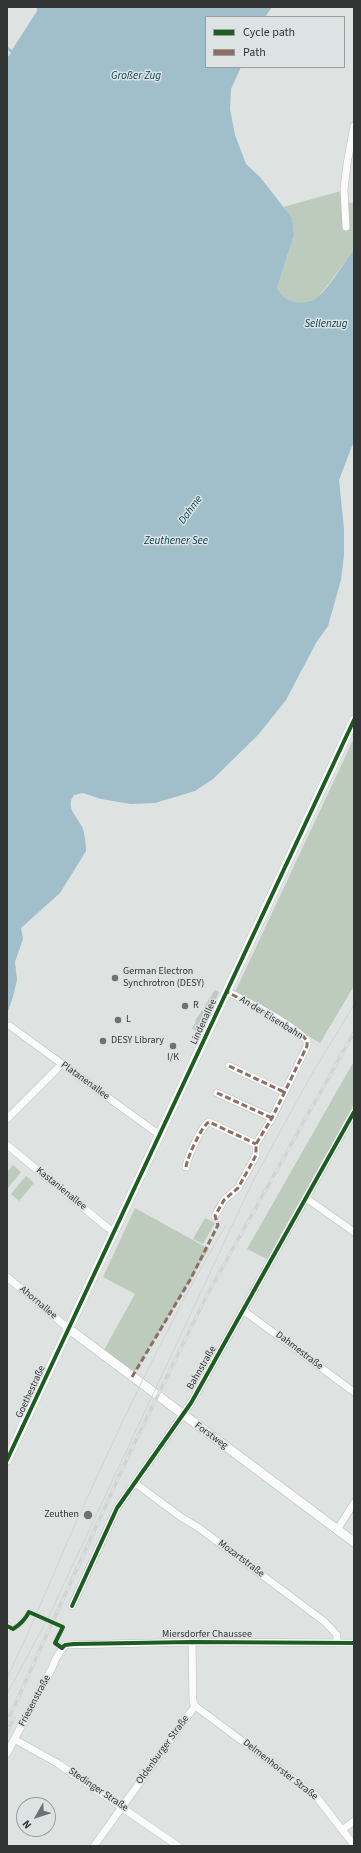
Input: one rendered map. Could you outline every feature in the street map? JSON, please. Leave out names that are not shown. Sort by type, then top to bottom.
[{"type":"main road","name":"Lindenallee","points":[[69,1330],[354,720]]},
{"type":"main road","name":"Forstweg","points":[[69,1330],[354,1542]]},
{"type":"main road","name":"Goethestraße","points":[[7,1460],[69,1330]]},
{"type":"street","points":[[346,228],[344,189],[354,126]]},
{"type":"street","name":"An der Eisenbahn","points":[[215,1216],[224,1200],[238,1188],[256,1155],[256,1144],[272,1118],[307,1046],[307,1041],[303,1036],[227,992]]},
{"type":"street","name":"Platanenallee","points":[[10,1026],[160,1134]]},
{"type":"street","points":[[7,1120],[62,1064]]},
{"type":"street","points":[[229,1066],[284,1092]]},
{"type":"street","points":[[217,1093],[272,1118]]},
{"type":"street","name":"Bahnstraße","points":[[72,1606],[113,1514],[191,1403],[354,1112]]},
{"type":"street","points":[[186,1167],[205,1123],[209,1122],[256,1144]]},
{"type":"street","name":"Kastanienallee","points":[[7,1145],[105,1226],[115,1232]]},
{"type":"street","points":[[306,1198],[354,1232]]},
{"type":"street","name":"Ahornallee","points":[[7,1277],[69,1330]]},
{"type":"street","name":"Dahmestraße","points":[[244,1310],[354,1392]]},
{"type":"street","name":"Mozartstraße","points":[[135,1483],[181,1517],[199,1528],[329,1626],[337,1635],[337,1643]]},
{"type":"street","points":[[337,1530],[354,1503]]},
{"type":"street","name":"Miersdorfer Chaussee","points":[[62,1648],[65,1645],[74,1644],[192,1642],[354,1643]]},
{"type":"street","name":"Oldenburger Straße","points":[[94,1846],[195,1706],[193,1702],[192,1642]]},
{"type":"street","name":"Friesenstraße","points":[[7,1753],[62,1648]]},
{"type":"street","name":"Delmenhorster Straße","points":[[195,1706],[315,1795],[354,1845]]},
{"type":"street","name":"Stedinger Straße","points":[[14,1739],[58,1764],[178,1846]]},
{"type":"street","points":[[342,1830],[354,1821]]},
{"type":"green space","points":[[341,191],[350,203],[354,203],[354,250],[316,299],[303,303],[291,301],[282,297],[277,288],[294,235],[292,218],[283,207]]},
{"type":"green space","points":[[354,738],[354,986],[320,1043],[235,992]]},
{"type":"green space","points":[[215,990],[219,992],[201,1031],[199,1030],[197,1032],[192,1028],[196,1022],[195,1021]]},
{"type":"green space","points":[[354,1061],[354,1104],[269,1260],[247,1249]]},
{"type":"green space","points":[[13,1165],[21,1172],[7,1189],[7,1172]]},
{"type":"green space","points":[[26,1176],[34,1183],[19,1201],[11,1194]]},
{"type":"green space","points":[[135,1208],[209,1249],[135,1372],[104,1350],[135,1294],[103,1277]]},
{"type":"green space","points":[[205,1218],[215,1223],[203,1244],[193,1239]]},
{"type":"water","name":"Zeuthener See","points":[[37,7],[272,7],[266,16],[205,16],[205,68],[241,68],[231,89],[230,109],[235,135],[246,164],[260,177],[292,218],[294,235],[277,288],[281,294],[285,298],[296,302],[306,302],[315,299],[330,284],[354,250],[354,441],[339,480],[344,529],[344,555],[341,580],[328,626],[316,643],[286,700],[258,735],[213,779],[195,791],[155,803],[131,804],[101,799],[83,793],[74,795],[71,800],[71,809],[83,829],[86,851],[60,893],[21,928],[23,939],[15,962],[17,980],[7,1014],[7,58],[11,53],[7,49],[8,47],[12,50],[37,11]]},
{"type":"tram line","points":[[7,1694],[48,1618],[253,1181],[313,1072],[354,1005]]},
{"type":"tram line","points":[[7,1678],[30,1629],[84,1504],[161,1342],[226,1225]]},
{"type":"railway","points":[[7,1722],[132,1448],[207,1295],[354,1032]]},
{"type":"railway","points":[[7,1732],[14,1718]]},
{"type":"marked path","points":[[132,1377],[190,1280],[218,1225],[215,1216],[224,1200],[238,1188],[253,1161],[256,1155],[256,1144],[272,1118],[307,1046],[307,1041],[303,1036],[258,1008],[227,992]]},
{"type":"marked path","points":[[229,1066],[284,1092]]},
{"type":"marked path","points":[[217,1093],[272,1118]]},
{"type":"marked path","points":[[186,1167],[195,1142],[206,1124],[209,1122],[256,1144]]},
{"type":"cycle path","points":[[7,1460],[354,720]]},
{"type":"cycle path","points":[[72,1606],[117,1508],[191,1403],[354,1112]]},
{"type":"cycle path","points":[[7,1626],[13,1629],[22,1622],[29,1612],[63,1627],[55,1643],[62,1648],[65,1645],[74,1644],[192,1642],[354,1643]]},
{"type":"place","name":"German Electron Synchrotron (DESY)","points":[[115,978]]},
{"type":"place","name":"R","points":[[185,1006]]},
{"type":"place","name":"L","points":[[118,1020]]},
{"type":"place","name":"DESY Library","points":[[103,1041]]},
{"type":"place","name":"I/K","points":[[173,1046]]},
{"type":"place","name":"Zeuthen","points":[[88,1515]]},
{"type":"water label","name":"Großer Zug","points":[[136,77]]},
{"type":"water label","name":"Sellenzug","points":[[326,325]]},
{"type":"water label","name":"Dahme","points":[[191,510]]}]
